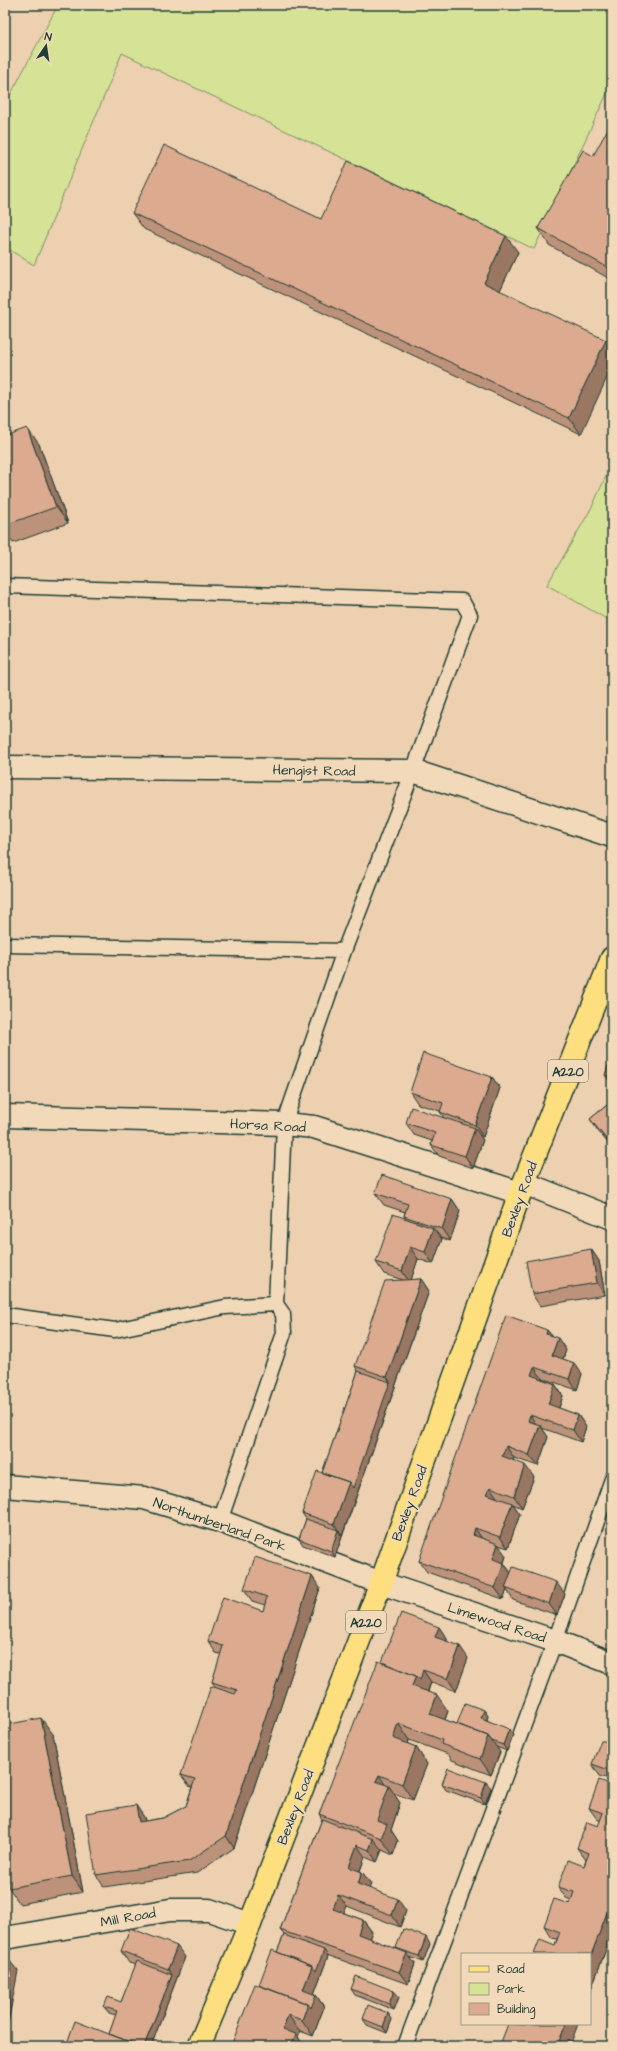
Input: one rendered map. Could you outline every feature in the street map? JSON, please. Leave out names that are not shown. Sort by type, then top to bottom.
[{"type":"main road","name":"Bexley Road","points":[[199,2046],[250,1924],[381,1583],[522,1188],[612,958]]},
{"type":"street","name":"Hengist Road","points":[[5,767],[413,771],[612,836]]},
{"type":"street","name":"Horsa Road","points":[[5,1116],[284,1124],[314,1127],[522,1188],[612,1218]]},
{"type":"street","name":"Northumberland Park","points":[[5,1486],[144,1498],[220,1521],[381,1583]]},
{"type":"street","name":"Limewood Road","points":[[381,1583],[555,1641],[612,1663]]},
{"type":"street","name":"Mill Road","points":[[5,1938],[170,1910],[209,1910],[250,1924]]},
{"type":"lane","points":[[5,586],[462,601],[470,615],[413,771],[344,951],[284,1124],[276,1304],[283,1314],[284,1333],[220,1521]]},
{"type":"lane","points":[[5,945],[344,951]]},
{"type":"lane","points":[[5,1315],[115,1330],[225,1307],[276,1304]]},
{"type":"lane","points":[[405,2046],[555,1641],[612,1479]]},
{"type":"green space","points":[[58,5],[612,5],[612,83],[534,249],[122,53],[34,265],[5,247],[5,105]]},
{"type":"green space","points":[[612,463],[612,622],[547,585],[592,507]]},
{"type":"building","points":[[610,125],[612,126],[612,270],[538,228],[583,150],[593,156]]},
{"type":"building","points":[[164,145],[321,219],[348,161],[506,236],[484,283],[606,340],[569,418],[132,213]]},
{"type":"building","points":[[27,428],[56,507],[5,525],[5,436]]},
{"type":"building","points":[[423,1053],[492,1077],[475,1125],[440,1112],[443,1103],[410,1092]]},
{"type":"building","points":[[612,1055],[612,1078],[605,1075]]},
{"type":"building","points":[[612,1101],[612,1146],[590,1119]]},
{"type":"building","points":[[411,1107],[475,1128],[465,1156],[431,1145],[435,1133],[406,1123]]},
{"type":"building","points":[[382,1175],[452,1199],[442,1229],[404,1216],[408,1204],[375,1193]]},
{"type":"building","points":[[393,1214],[433,1228],[425,1252],[410,1247],[402,1271],[376,1262]]},
{"type":"building","points":[[591,1249],[597,1283],[532,1294],[526,1261]]},
{"type":"building","points":[[421,1279],[387,1377],[355,1366],[385,1281]]},
{"type":"building","points":[[506,1315],[547,1330],[546,1334],[558,1338],[552,1355],[574,1363],[569,1379],[534,1367],[531,1375],[555,1384],[548,1404],[578,1415],[573,1430],[530,1415],[528,1421],[540,1425],[529,1455],[506,1446],[502,1456],[525,1465],[514,1496],[490,1487],[488,1490],[487,1494],[512,1503],[500,1537],[475,1528],[473,1535],[498,1544],[493,1559],[504,1563],[495,1588],[419,1561]]},
{"type":"building","points":[[358,1371],[390,1382],[353,1488],[349,1482],[322,1473]]},
{"type":"building","points":[[317,1471],[349,1482],[334,1524],[302,1513]]},
{"type":"building","points":[[306,1519],[338,1530],[331,1551],[299,1539]]},
{"type":"building","points":[[255,1557],[312,1576],[226,1836],[189,1861],[96,1875],[86,1813],[136,1805],[139,1822],[163,1818],[186,1806],[195,1779],[181,1775],[211,1686],[235,1694],[237,1690],[212,1682],[223,1646],[208,1641],[223,1597],[263,1611],[267,1597],[244,1589]]},
{"type":"building","points":[[513,1567],[556,1582],[549,1604],[505,1588]]},
{"type":"building","points":[[401,1613],[439,1627],[435,1637],[460,1646],[448,1679],[423,1670],[420,1680],[416,1676],[382,1662]]},
{"type":"building","points":[[378,1661],[416,1676],[412,1686],[437,1695],[430,1714],[488,1736],[480,1759],[441,1744],[442,1740],[398,1723],[393,1738],[416,1747],[402,1784],[379,1775],[376,1781],[389,1786],[377,1820],[387,1824],[381,1838],[319,1814]]},
{"type":"building","points":[[465,1703],[484,1710],[481,1718],[509,1729],[503,1745],[492,1741],[488,1736],[457,1724]]},
{"type":"building","points":[[41,1718],[72,1876],[9,1888],[5,1869],[5,1725]]},
{"type":"building","points":[[601,1740],[612,1744],[612,1771],[592,1764]]},
{"type":"building","points":[[448,1768],[486,1782],[481,1798],[442,1784]]},
{"type":"building","points":[[599,1780],[612,1785],[612,1899],[591,1955],[591,1953],[534,1953],[540,1939],[555,1945],[560,1932],[544,1926],[554,1899],[570,1904],[574,1892],[558,1887],[568,1860],[584,1866],[589,1853],[577,1848],[587,1822],[598,1826],[603,1813],[589,1808]]},
{"type":"building","points":[[322,1819],[373,1839],[369,1850],[357,1845],[349,1867],[362,1872],[358,1884],[398,1899],[392,1915],[338,1895],[333,1909],[363,1920],[358,1934],[407,1953],[399,1972],[280,1930]]},
{"type":"building","points":[[130,1928],[177,1946],[168,1969],[121,1951]]},
{"type":"building","points":[[403,1929],[426,1937],[419,1956],[396,1948]]},
{"type":"building","points":[[284,1935],[324,1950],[316,1971],[312,1966],[277,1952]]},
{"type":"building","points":[[272,1950],[312,1966],[303,1990],[316,1995],[311,2008],[308,2004],[259,1985]]},
{"type":"building","points":[[5,1959],[9,1960],[5,1983]]},
{"type":"building","points":[[137,1961],[172,1975],[144,2046],[139,2046],[109,2034],[117,2011],[104,2007],[108,1997],[121,2002]]},
{"type":"building","points":[[356,1976],[394,1991],[389,2004],[351,1989]]},
{"type":"building","points":[[255,1984],[308,2004],[302,2020],[288,2015],[283,2030],[296,2034],[292,2046],[231,2046]]},
{"type":"building","points":[[368,2005],[388,2013],[383,2027],[363,2019]]},
{"type":"building","points":[[75,2021],[138,2045],[138,2046],[66,2046]]},
{"type":"building","points":[[508,2025],[566,2025],[557,2046],[500,2045]]}]
